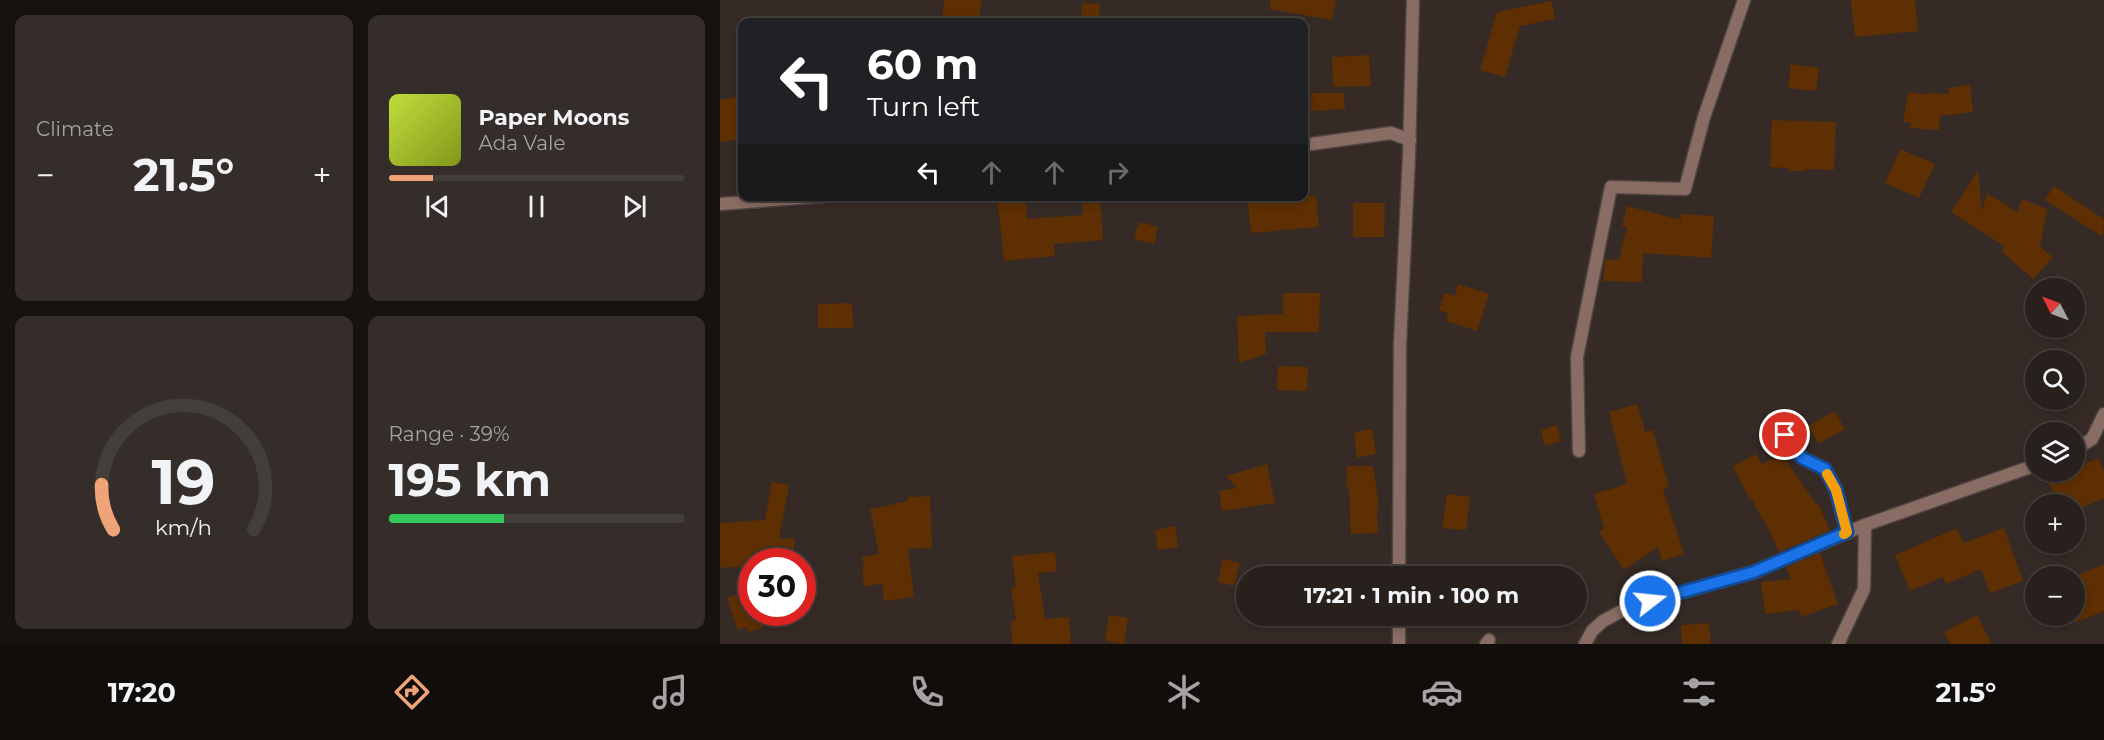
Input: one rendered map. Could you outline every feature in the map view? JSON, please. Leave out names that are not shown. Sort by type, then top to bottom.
[{"type":"street","points":[[1399,566],[1400,344],[1410,140],[1413,0]]},
{"type":"street","points":[[1579,451],[1577,357],[1611,187],[1685,189],[1704,117],[1744,0]]},
{"type":"street","points":[[1308,143],[1391,133],[1410,140]]},
{"type":"street","points":[[720,204],[759,201]]},
{"type":"street","points":[[2085,443],[2092,439],[2104,414]]},
{"type":"street","points":[[1785,435],[1802,458],[1825,469],[1836,490],[1847,532]]},
{"type":"street","points":[[1585,644],[1592,631],[1603,621],[1629,607],[1754,572],[1865,525],[2025,469]]},
{"type":"street","points":[[1838,644],[1864,589],[1865,525]]},
{"type":"street","points":[[1399,626],[1399,644]]},
{"type":"building","points":[[944,0],[981,0],[979,18],[942,18]]},
{"type":"building","points":[[1271,0],[1336,0],[1332,20],[1270,9]]},
{"type":"building","points":[[1851,0],[1915,0],[1918,31],[1855,37]]},
{"type":"building","points":[[1552,1],[1555,19],[1520,26],[1505,77],[1480,70],[1497,12]]},
{"type":"building","points":[[1082,3],[1100,4],[1099,18],[1081,18]]},
{"type":"building","points":[[1369,55],[1371,86],[1333,87],[1332,57]]},
{"type":"building","points":[[1791,64],[1819,68],[1816,91],[1788,88]]},
{"type":"building","points":[[1970,85],[1973,112],[1940,116],[1939,130],[1909,128],[1912,123],[1903,122],[1908,92],[1927,95],[1927,93],[1949,94],[1948,88]]},
{"type":"building","points":[[1311,93],[1344,93],[1345,109],[1311,111]]},
{"type":"building","points":[[738,97],[738,140],[720,142],[720,100]]},
{"type":"building","points":[[1772,120],[1836,122],[1834,170],[1789,171],[1789,168],[1770,167]]},
{"type":"building","points":[[1900,149],[1935,164],[1919,198],[1885,183]]},
{"type":"building","points":[[1978,171],[1982,211],[1987,193],[2017,212],[2022,199],[2047,209],[2040,247],[2053,257],[2032,278],[2002,252],[2004,246],[1951,212]]},
{"type":"building","points":[[2054,186],[2104,219],[2103,237],[2045,200]]},
{"type":"building","points":[[1308,196],[1316,196],[1319,227],[1251,233],[1248,201],[1308,201]]},
{"type":"building","points":[[998,201],[1026,201],[1027,219],[1083,215],[1082,201],[1100,201],[1103,240],[1054,244],[1055,256],[1004,261]]},
{"type":"building","points":[[1353,203],[1385,203],[1384,237],[1353,237]]},
{"type":"building","points":[[1627,206],[1681,220],[1681,214],[1714,216],[1711,258],[1643,253],[1642,282],[1603,281],[1605,259],[1619,260],[1627,227],[1622,226]]},
{"type":"building","points":[[1139,222],[1158,227],[1154,244],[1134,239]]},
{"type":"building","points":[[1458,284],[1489,294],[1477,331],[1446,321],[1448,313],[1439,310],[1444,293],[1455,296]]},
{"type":"building","points":[[1283,293],[1320,293],[1319,332],[1265,332],[1266,354],[1239,363],[1237,316],[1283,314]]},
{"type":"building","points":[[852,303],[853,328],[818,328],[818,304]]},
{"type":"building","points":[[1278,366],[1308,367],[1307,391],[1277,390]]},
{"type":"building","points":[[1637,404],[1645,432],[1653,430],[1669,487],[1663,489],[1684,554],[1662,561],[1658,547],[1624,570],[1599,532],[1604,528],[1594,494],[1627,484],[1609,412]]},
{"type":"building","points":[[1835,411],[1845,429],[1818,444],[1808,426]]},
{"type":"building","points":[[1557,425],[1561,441],[1545,446],[1541,430]]},
{"type":"building","points":[[1372,429],[1376,454],[1357,458],[1354,432]]},
{"type":"building","points":[[1757,454],[1762,464],[1782,454],[1816,504],[1818,503],[1830,531],[1779,552],[1765,521],[1752,499],[1750,500],[1733,466]]},
{"type":"building","points":[[2098,458],[2104,471],[2104,498],[2085,506],[2085,494],[2054,494],[2048,482],[2085,482],[2085,464]]},
{"type":"building","points":[[1267,464],[1275,503],[1222,511],[1219,491],[1237,488],[1226,476]]},
{"type":"building","points":[[1347,466],[1373,466],[1379,506],[1377,507],[1378,533],[1351,534],[1349,487],[1346,487]]},
{"type":"building","points":[[772,482],[789,485],[779,539],[794,538],[794,548],[738,548],[738,567],[720,568],[720,523],[765,520]]},
{"type":"building","points":[[1447,494],[1470,497],[1466,530],[1442,528]]},
{"type":"building","points":[[930,496],[932,548],[908,549],[914,597],[884,601],[882,584],[864,586],[862,557],[879,554],[870,509],[908,501],[908,497]]},
{"type":"building","points":[[1175,526],[1178,547],[1158,550],[1155,530]]},
{"type":"building","points":[[1957,528],[1963,543],[2004,528],[2023,581],[1990,593],[1981,569],[1946,584],[1943,577],[1910,591],[1895,555]]},
{"type":"building","points":[[1055,552],[1057,571],[1038,573],[1045,619],[1069,617],[1071,644],[1012,644],[1011,621],[1016,620],[1011,588],[1016,587],[1012,556]]},
{"type":"building","points":[[1820,553],[1838,604],[1801,617],[1799,610],[1765,614],[1761,582],[1791,579],[1786,567]]},
{"type":"building","points":[[1223,559],[1240,563],[1239,566],[1236,566],[1234,586],[1218,582]]},
{"type":"building","points":[[2104,564],[2104,611],[2085,619],[2085,572]]},
{"type":"building","points":[[738,594],[738,626],[767,626],[749,632],[747,627],[738,630],[727,598]]},
{"type":"building","points":[[1109,615],[1128,618],[1124,644],[1105,641]]},
{"type":"building","points":[[1977,615],[1992,644],[1950,644],[1944,632]]},
{"type":"building","points":[[1709,623],[1711,644],[1682,644],[1681,625]]},
{"type":"slow traffic","points":[[1827,474],[1836,490],[1847,532],[1844,534]]},
{"type":"route","points":[[1650,601],[1754,572],[1847,532],[1836,490],[1825,469],[1802,458],[1785,435]]}]
